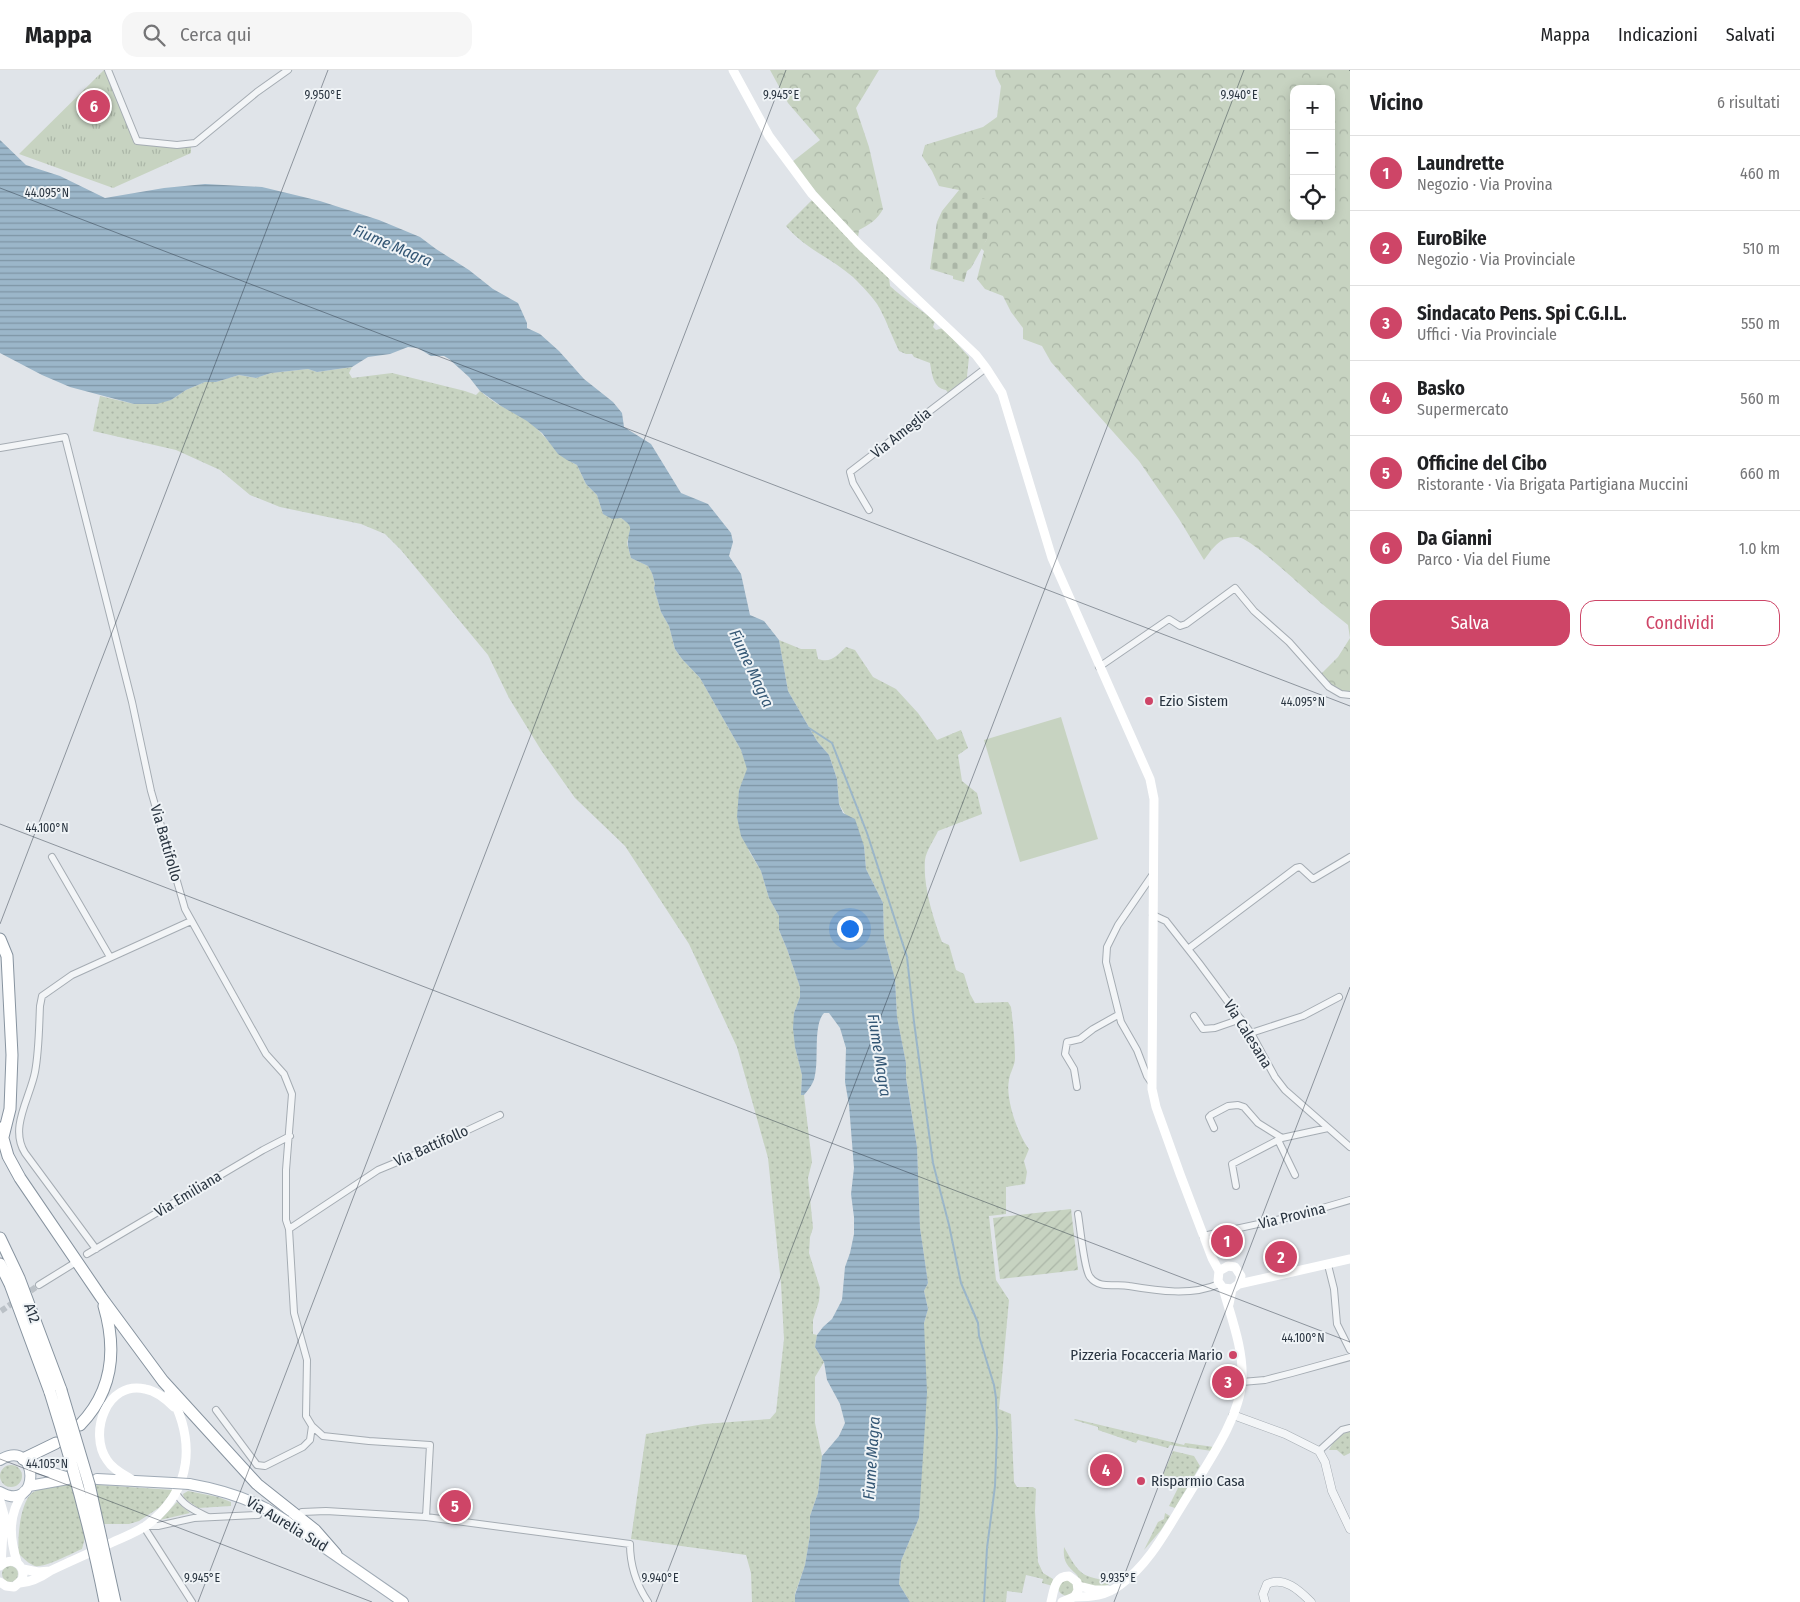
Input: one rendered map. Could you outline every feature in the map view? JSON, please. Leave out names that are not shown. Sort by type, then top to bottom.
[{"type":"highway","points":[[0,939],[7,956],[12,1055],[10,1109],[2,1132],[8,1156],[20,1178],[101,1297],[163,1381],[257,1484],[315,1530],[336,1554]]},
{"type":"highway","name":"A12","points":[[0,1238],[19,1278],[89,1484],[115,1602]]},
{"type":"highway","name":"A12","points":[[0,1264],[56,1391],[96,1556],[105,1602]]},
{"type":"highway","points":[[80,1425],[89,1416],[98,1402],[105,1386],[110,1365],[112,1346],[108,1319],[101,1297]]},
{"type":"highway","points":[[26,1462],[56,1443]]},
{"type":"main road","points":[[733,70],[769,136],[812,194],[859,244],[958,337],[986,368],[1002,393],[1052,558],[1150,779],[1154,799],[1151,1082],[1156,1106],[1203,1236],[1219,1271],[1218,1278],[1229,1286],[1350,1259]]},
{"type":"main road","points":[[1210,1251],[1228,1266],[1235,1267],[1241,1273],[1261,1279]]},
{"type":"main road","points":[[1219,1271],[1228,1266]]},
{"type":"main road","points":[[1229,1286],[1241,1279],[1241,1273]]},
{"type":"main road","points":[[1055,1588],[1058,1595],[1068,1599],[1096,1597],[1112,1590],[1133,1575],[1164,1535],[1221,1441],[1233,1415],[1242,1382],[1237,1340],[1229,1308],[1229,1286]]},
{"type":"main road","points":[[20,1583],[30,1582],[42,1577],[50,1571],[145,1526],[160,1514],[185,1473],[186,1461],[184,1430],[178,1411],[163,1381]]},
{"type":"main road","points":[[134,1482],[113,1468],[103,1453],[99,1432],[100,1420],[105,1409],[114,1398],[134,1388],[145,1389],[159,1394],[178,1411]]},
{"type":"main road","points":[[0,1460],[13,1456],[69,1478],[27,1488],[13,1496],[0,1492]]},
{"type":"main road","points":[[2,1586],[14,1587],[20,1583],[24,1576],[11,1543],[11,1522],[32,1474],[26,1462]]},
{"type":"main road","name":"Via Aurelia Sud","points":[[97,1479],[175,1488],[208,1487],[252,1501],[336,1554],[403,1602]]},
{"type":"main road","points":[[0,1501],[4,1515],[2,1522],[1,1566]]},
{"type":"main road","points":[[1,1566],[8,1561],[38,1572],[50,1571]]},
{"type":"main road","points":[[1051,1602],[1059,1579],[1065,1576],[1075,1579],[1078,1586],[1077,1593],[1068,1599]]},
{"type":"main road","points":[[1078,1586],[1095,1590],[1112,1590]]},
{"type":"street","points":[[108,70],[137,141],[177,145],[195,143],[257,92],[288,70]]},
{"type":"street","name":"Via Ameglia","points":[[869,510],[852,483],[850,472],[986,368]]},
{"type":"street","name":"Via Battifollo","points":[[0,448],[66,437],[132,702],[151,791],[185,909],[266,1054],[284,1074],[292,1094],[286,1170],[286,1220],[289,1229],[294,1313],[308,1360],[306,1416],[312,1426]]},
{"type":"street","points":[[1099,667],[1169,619],[1180,626],[1186,624],[1235,588],[1254,611],[1290,642],[1329,687],[1341,694],[1350,695]]},
{"type":"street","points":[[52,857],[110,957]]},
{"type":"street","points":[[1188,949],[1296,868],[1304,869],[1313,878],[1350,857]]},
{"type":"street","points":[[1151,1082],[1118,1014],[1106,962],[1107,947],[1118,925],[1153,874]]},
{"type":"street","name":"Via Calesana","points":[[1153,915],[1166,921],[1241,1019],[1275,1077],[1285,1090],[1350,1148]]},
{"type":"street","points":[[96,1249],[25,1153],[20,1142],[18,1130],[35,1072],[42,996],[72,975],[190,921]]},
{"type":"street","points":[[1251,1034],[1303,1016],[1339,997]]},
{"type":"street","points":[[1077,1086],[1074,1068],[1065,1054],[1067,1042],[1080,1039],[1118,1014]]},
{"type":"street","points":[[1194,1016],[1203,1029],[1215,1028],[1241,1019]]},
{"type":"street","points":[[1214,1128],[1209,1117],[1211,1115],[1228,1106],[1238,1105],[1244,1107],[1258,1123],[1280,1139],[1295,1175]]},
{"type":"street","name":"Via Battifollo","points":[[289,1229],[378,1170],[500,1115]]},
{"type":"street","points":[[1236,1186],[1232,1164],[1280,1139],[1328,1128]]},
{"type":"street","name":"Via Emiliana","points":[[87,1254],[290,1136]]},
{"type":"street","name":"Via Provina","points":[[1203,1236],[1295,1216],[1350,1200]]},
{"type":"street","points":[[1078,1214],[1088,1275],[1100,1285],[1128,1286],[1155,1291],[1229,1286]]},
{"type":"street","points":[[38,1285],[72,1264]]},
{"type":"street","points":[[1328,1265],[1334,1289],[1337,1324],[1350,1350]]},
{"type":"street","points":[[1242,1382],[1283,1376],[1350,1357]]},
{"type":"street","points":[[216,1410],[258,1465],[265,1466],[303,1447],[310,1440],[312,1426]]},
{"type":"street","points":[[1233,1415],[1284,1434],[1319,1451],[1325,1462],[1332,1491],[1350,1529]]},
{"type":"street","points":[[312,1426],[323,1436],[430,1445],[426,1517]]},
{"type":"street","points":[[1319,1451],[1342,1430],[1350,1428]]},
{"type":"street","points":[[175,1488],[180,1500],[190,1508],[209,1518]]},
{"type":"street","points":[[302,1512],[326,1511],[426,1517],[630,1544],[630,1561],[648,1602]]},
{"type":"street","points":[[145,1526],[158,1526],[194,1518],[258,1515]]},
{"type":"street","points":[[145,1526],[192,1602]]},
{"type":"street","points":[[1265,1602],[1264,1590],[1267,1584],[1273,1581],[1287,1583],[1296,1588],[1311,1602]]},
{"type":"green space","points":[[104,70],[107,70],[136,142],[191,145],[191,153],[113,188],[19,154]]},
{"type":"green space","points":[[770,70],[879,70],[856,108],[869,147],[883,209],[879,216],[859,230],[858,237],[818,194],[792,162],[820,140],[788,103]]},
{"type":"green space","points":[[995,70],[1350,70],[1350,638],[1348,625],[1263,553],[1243,539],[1237,537],[1226,538],[1214,547],[1204,560],[1179,519],[1139,461],[1051,362],[1042,346],[1023,339],[1023,328],[1011,312],[1003,296],[985,289],[977,279],[984,251],[981,248],[987,239],[959,190],[939,186],[922,156],[925,145],[983,127],[997,117],[1001,86]]},
{"type":"green space","points":[[959,190],[991,201],[987,239],[971,268],[967,271],[964,282],[953,279],[953,276],[930,269],[937,222],[942,211]]},
{"type":"green space","points":[[812,200],[889,278],[890,286],[935,321],[933,327],[936,330],[943,328],[969,357],[967,376],[970,382],[951,397],[946,390],[936,383],[930,363],[914,357],[912,354],[899,351],[878,305],[860,284],[845,270],[801,241],[786,226]]},
{"type":"green space","points":[[352,367],[349,373],[352,378],[392,373],[476,395],[480,391],[497,404],[527,420],[563,456],[577,465],[586,484],[597,495],[603,514],[621,518],[630,524],[631,529],[627,543],[631,558],[648,566],[652,573],[661,612],[669,626],[675,649],[700,678],[741,750],[748,769],[739,790],[749,851],[761,871],[769,898],[779,916],[779,930],[800,987],[800,997],[794,1013],[795,1047],[802,1075],[801,1095],[804,1095],[812,1162],[808,1178],[813,1228],[810,1237],[809,1253],[820,1288],[819,1301],[813,1320],[813,1334],[817,1335],[815,1347],[824,1362],[815,1377],[815,1423],[822,1456],[818,1493],[810,1516],[810,1535],[805,1565],[795,1594],[795,1602],[752,1602],[751,1573],[746,1555],[631,1539],[646,1434],[704,1424],[770,1419],[776,1412],[784,1339],[781,1284],[768,1158],[737,1047],[689,944],[625,846],[575,798],[541,750],[509,698],[488,655],[401,550],[385,534],[361,524],[280,507],[250,495],[220,470],[176,450],[93,431],[100,396],[134,404],[171,400],[186,390],[205,382],[216,382],[239,375],[256,378],[271,373],[308,369],[317,372]]},
{"type":"green space","points":[[1350,638],[1350,692],[1334,690],[1321,674],[1338,657]]},
{"type":"green space","points":[[779,640],[801,649],[816,649],[818,659],[823,660],[831,659],[846,647],[855,650],[873,677],[896,689],[918,713],[937,740],[961,730],[968,748],[958,755],[962,781],[977,793],[982,814],[938,831],[927,853],[925,870],[929,902],[942,942],[949,945],[956,970],[964,974],[975,1003],[1008,1002],[1011,1007],[1015,1058],[1009,1080],[1009,1096],[1017,1126],[1029,1149],[1024,1161],[1027,1172],[1025,1184],[1006,1187],[1006,1214],[989,1216],[996,1280],[1009,1300],[999,1409],[1011,1414],[1014,1482],[1017,1487],[1033,1487],[1036,1489],[1035,1511],[1038,1562],[1043,1573],[1053,1579],[1053,1586],[1042,1583],[1043,1579],[1026,1575],[1022,1593],[1007,1591],[1006,1602],[910,1602],[899,1584],[901,1561],[919,1518],[924,1323],[928,1309],[924,1291],[928,1283],[920,1228],[917,1147],[906,1077],[906,1063],[897,1017],[895,979],[884,938],[883,903],[866,869],[864,846],[839,804],[837,779],[829,755],[817,741],[788,691]]},
{"type":"green space","points":[[1061,717],[1098,839],[1020,862],[984,740]]},
{"type":"green space","points":[[1071,1209],[1078,1270],[1000,1279],[993,1218]]},
{"type":"green space","points":[[1075,1419],[1184,1445],[1185,1443],[1214,1447],[1212,1451],[1170,1445],[1168,1448],[1138,1440],[1136,1443],[1098,1430],[1098,1427]]},
{"type":"green space","points":[[1350,1431],[1350,1453],[1344,1456],[1337,1450],[1329,1450],[1337,1438]]},
{"type":"green space","points":[[1173,1451],[1194,1456],[1200,1466],[1175,1508],[1169,1506],[1180,1484],[1163,1475]]},
{"type":"green space","points":[[11,1465],[19,1468],[22,1476],[19,1484],[11,1487],[3,1484],[0,1476],[3,1468]]},
{"type":"green space","points":[[67,1485],[99,1485],[173,1490],[160,1507],[139,1521],[129,1524],[102,1524],[86,1534],[82,1549],[52,1563],[35,1566],[19,1554],[19,1531],[25,1505],[32,1493],[40,1489]]},
{"type":"green space","points":[[188,1491],[218,1497],[231,1502],[231,1506],[198,1508],[184,1498],[183,1494]]},
{"type":"green space","points":[[177,1502],[190,1513],[160,1520]]},
{"type":"green space","points":[[1165,1513],[1170,1516],[1144,1550],[1158,1522],[1164,1519]]},
{"type":"green space","points":[[1064,1547],[1082,1573],[1113,1582],[1098,1588],[1083,1584],[1066,1562]]},
{"type":"green space","points":[[10,1566],[18,1574],[10,1582],[2,1574]]},
{"type":"green space","points":[[1071,1580],[1075,1591],[1067,1596],[1062,1594],[1058,1588],[1061,1581]]},
{"type":"water","name":"Fiume Magra","points":[[0,140],[26,165],[60,176],[105,198],[164,188],[205,184],[262,187],[320,201],[379,220],[420,237],[469,270],[493,289],[518,303],[527,323],[527,328],[540,334],[559,351],[584,379],[613,402],[622,413],[624,427],[651,444],[681,493],[708,504],[731,533],[733,542],[729,556],[741,574],[750,615],[764,621],[779,640],[788,691],[817,741],[829,755],[837,779],[839,804],[843,813],[855,819],[864,846],[866,869],[883,903],[884,938],[895,979],[897,1017],[906,1063],[906,1078],[917,1147],[920,1228],[928,1283],[924,1291],[928,1309],[924,1323],[927,1393],[919,1518],[901,1561],[899,1584],[910,1602],[795,1602],[795,1595],[805,1565],[810,1535],[810,1516],[818,1493],[822,1456],[839,1436],[845,1423],[840,1404],[827,1380],[824,1362],[815,1347],[817,1335],[832,1319],[842,1300],[845,1267],[854,1234],[851,1194],[854,1168],[849,1105],[845,1082],[846,1048],[840,1028],[829,1013],[824,1013],[819,1025],[814,1078],[808,1090],[804,1095],[801,1095],[802,1075],[795,1047],[793,1028],[794,1013],[800,997],[800,987],[779,930],[779,916],[769,898],[761,871],[741,836],[737,817],[739,790],[747,769],[741,750],[700,678],[675,649],[669,626],[661,612],[652,573],[648,566],[631,558],[628,547],[630,526],[621,518],[612,519],[603,514],[597,495],[586,484],[577,465],[558,454],[542,433],[527,421],[480,391],[469,377],[449,359],[444,356],[431,356],[418,348],[408,347],[390,354],[368,357],[352,367],[317,372],[308,369],[271,373],[256,378],[239,375],[216,382],[205,382],[186,390],[171,400],[157,404],[134,404],[70,387],[0,353]]},
{"type":"waterway","points":[[809,728],[832,743],[867,833],[907,957],[933,1163],[961,1283],[978,1323],[979,1336],[994,1385],[997,1433],[995,1486],[987,1548],[984,1602]]},
{"type":"tunnel","points":[[1,1311],[39,1285]]},
{"type":"place","name":"Da Gianni","points":[[94,106]]},
{"type":"place","name":"Ezio Sistem","points":[[1149,701]]},
{"type":"place","name":"Laundrette","points":[[1227,1241]]},
{"type":"place","name":"EuroBike","points":[[1281,1257]]},
{"type":"place","name":"Pizzeria Focacceria Mario","points":[[1233,1355]]},
{"type":"place","name":"Sindacato Pens. Spi C.G.I.L.","points":[[1228,1382]]},
{"type":"place","name":"Basko","points":[[1106,1470]]},
{"type":"place","name":"Risparmio Casa","points":[[1141,1481]]},
{"type":"place","name":"Officine del Cibo","points":[[455,1506]]}]
